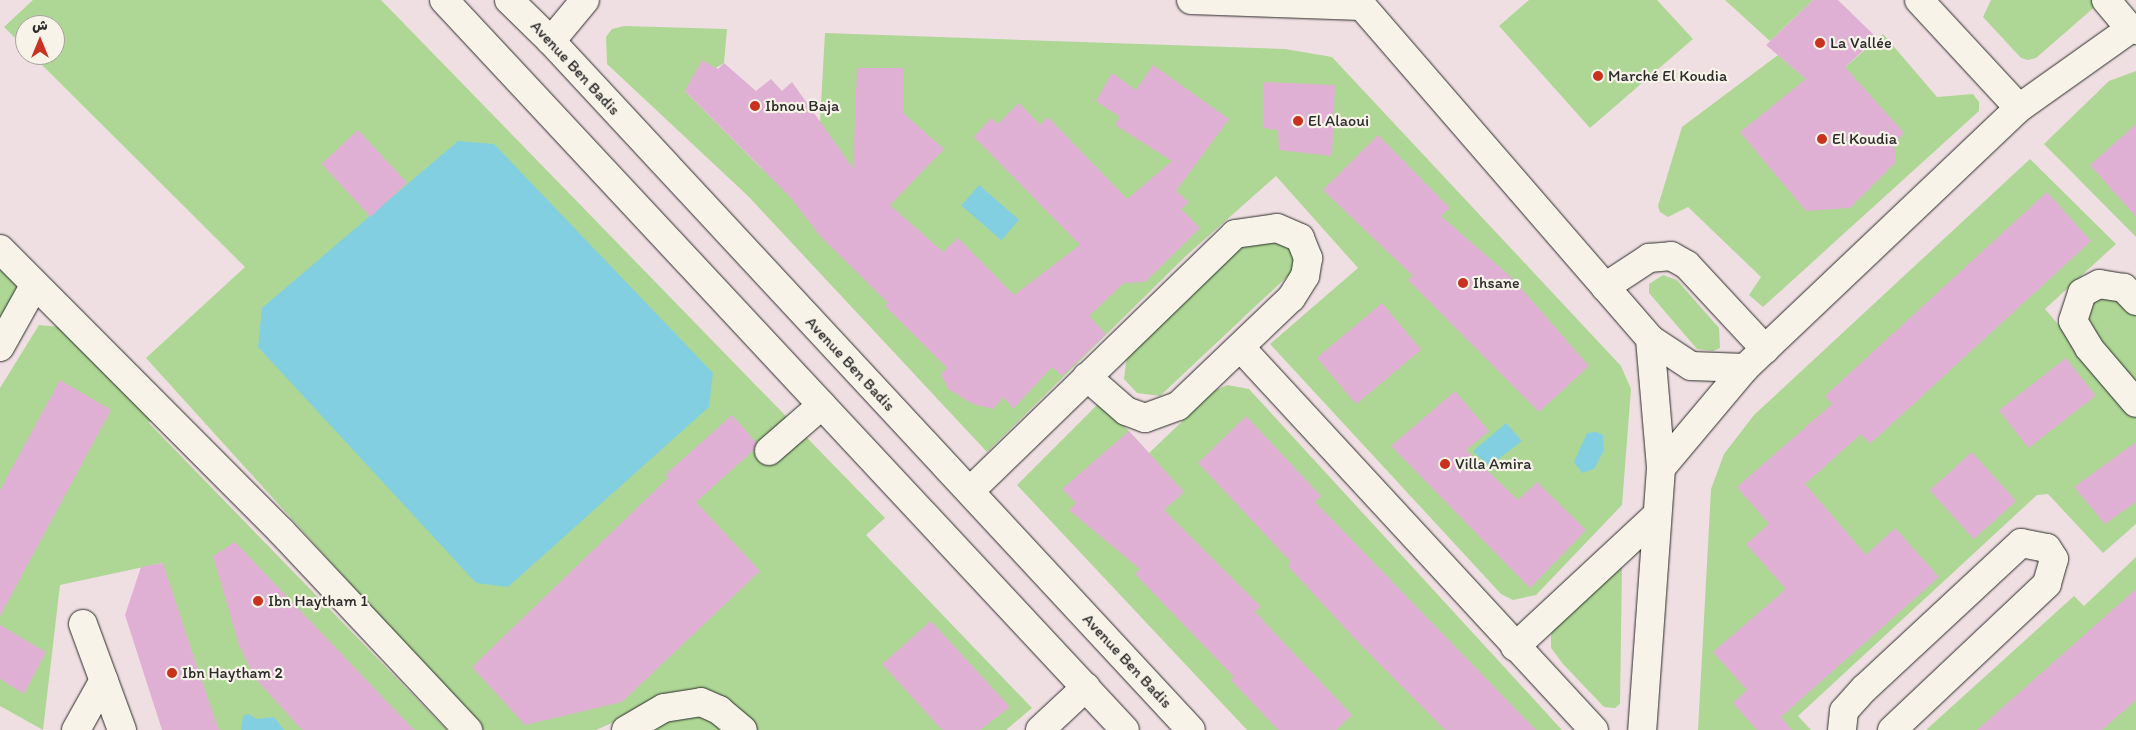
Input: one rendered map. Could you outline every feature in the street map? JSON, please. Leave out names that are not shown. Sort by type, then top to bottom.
[{"type":"street","points":[[444,0],[1125,730]]},
{"type":"street","name":"Avenue Ben Badis","points":[[509,0],[551,41],[1191,730]]},
{"type":"street","points":[[551,41],[585,0]]},
{"type":"street","points":[[1192,0],[1365,3],[1650,339],[1691,366],[1745,368]]},
{"type":"street","points":[[1919,0],[2019,108]]},
{"type":"street","points":[[1662,468],[1745,368],[2019,108],[2133,29],[2106,0]]},
{"type":"street","points":[[970,491],[1235,234],[1277,228],[1300,238],[1308,258],[1305,276],[1290,298],[1178,406],[1145,418],[1126,411],[1087,378]]},
{"type":"street","points":[[0,249],[34,286],[282,532],[468,730]]},
{"type":"street","points":[[1605,287],[1649,258],[1671,256],[1687,265],[1765,349]]},
{"type":"street","points":[[2136,301],[2124,288],[2099,284],[2082,293],[2073,321],[2089,348],[2136,403]]},
{"type":"street","points":[[0,347],[34,286]]},
{"type":"street","points":[[1642,730],[1656,516],[1662,468],[1650,339]]},
{"type":"street","points":[[1240,348],[1515,647],[1594,730]]},
{"type":"street","points":[[769,451],[822,405]]},
{"type":"street","points":[[1515,647],[1656,516]]},
{"type":"street","points":[[1842,730],[1844,711],[1865,688],[2021,543],[2047,548],[2054,559],[2047,584],[1892,730]]},
{"type":"street","points":[[83,624],[122,730]]},
{"type":"street","points":[[76,730],[104,680]]},
{"type":"street","points":[[1040,730],[1086,687]]},
{"type":"street","points":[[626,730],[664,708],[701,702],[719,710],[743,730]]},
{"type":"green space","points":[[33,0],[381,0],[885,518],[866,535],[1032,708],[1006,730],[648,730],[632,714],[596,730],[483,730],[146,358],[245,267],[42,65],[65,65],[65,15],[17,15]]},
{"type":"green space","points":[[1529,0],[1657,0],[1693,39],[1590,128],[1499,26]]},
{"type":"green space","points":[[1725,0],[1813,0],[1770,41]]},
{"type":"green space","points":[[1991,0],[2095,0],[2098,4],[2036,58],[2028,60],[2021,58],[1983,17]]},
{"type":"green space","points":[[15,17],[15,38],[4,27]]},
{"type":"green space","points":[[624,26],[727,29],[724,63],[694,81],[685,91],[762,169],[820,121],[825,33],[1285,49],[1332,57],[1621,366],[1631,389],[1622,505],[1536,595],[1513,600],[1501,594],[1270,344],[1358,268],[1276,176],[1187,255],[987,452],[747,195],[607,64],[606,37],[612,29]]},
{"type":"green space","points":[[1883,34],[1937,97],[1973,94],[1979,102],[1979,111],[1763,307],[1749,295],[1761,277],[1688,207],[1668,217],[1660,212],[1658,206],[1682,127],[1778,55],[1819,90]]},
{"type":"green space","points":[[2136,71],[2136,237],[2044,144],[2109,81]]},
{"type":"green space","points":[[2030,159],[2116,244],[2045,309],[2136,415],[2136,524],[2103,553],[2048,494],[2037,495],[1798,716],[1811,730],[1698,730],[1711,489],[1724,454],[1754,415]]},
{"type":"green space","points":[[1269,238],[1294,248],[1296,261],[1291,273],[1160,396],[1137,393],[1124,379],[1127,355],[1238,249],[1251,239]]},
{"type":"green space","points":[[0,263],[17,287],[0,323]]},
{"type":"green space","points":[[1663,275],[1677,280],[1719,328],[1720,348],[1713,351],[1697,349],[1649,293],[1649,284]]},
{"type":"green space","points":[[2104,295],[2124,301],[2136,315],[2136,384],[2100,343],[2085,316],[2093,301]]},
{"type":"green space","points":[[39,325],[61,327],[155,421],[148,422],[447,730],[218,730],[162,563],[60,585],[43,730],[0,706],[0,388]]},
{"type":"green space","points":[[1227,385],[1249,389],[1562,730],[1247,730],[1017,485],[1101,401],[1149,453],[1214,391]]},
{"type":"green space","points":[[2136,557],[2136,730],[1926,730],[2074,596],[2084,606]]},
{"type":"green space","points":[[1622,566],[1620,704],[1615,708],[1604,707],[1563,664],[1551,648],[1551,635],[1556,624]]},
{"type":"water","points":[[458,141],[494,144],[713,373],[709,407],[508,587],[476,583],[258,347],[262,308]]},
{"type":"water","points":[[979,185],[1019,220],[1001,240],[961,205]]},
{"type":"water","points":[[1506,423],[1522,441],[1489,466],[1473,451]]},
{"type":"water","points":[[1596,432],[1603,435],[1604,450],[1594,469],[1582,473],[1574,462],[1587,433]]},
{"type":"water","points":[[248,714],[257,719],[274,717],[284,730],[241,730],[243,716]]},
{"type":"building","name":"El Koudia","points":[[1813,0],[1838,0],[1877,38],[1845,67],[1904,133],[1894,144],[1896,162],[1850,208],[1806,211],[1740,132],[1806,79],[1766,45]]},
{"type":"building","points":[[702,60],[718,69],[724,63],[756,91],[771,79],[782,91],[792,82],[853,168],[857,68],[903,68],[903,113],[944,149],[890,205],[943,252],[958,238],[1014,295],[1080,245],[974,137],[991,118],[998,124],[1019,103],[1040,125],[1048,117],[1127,199],[1172,161],[1115,125],[1120,117],[1096,101],[1112,73],[1136,90],[1153,65],[1229,119],[1176,191],[1189,202],[1181,209],[1200,228],[1145,282],[1124,283],[1089,316],[1106,334],[1062,376],[1052,367],[1013,409],[1004,397],[993,409],[973,404],[948,389],[941,374],[947,368],[885,306],[888,303],[820,236],[791,198],[685,91]]},
{"type":"building","name":"El Alaoui","points":[[1263,82],[1335,85],[1332,156],[1279,150],[1278,130],[1263,128]]},
{"type":"building","points":[[2136,124],[2136,217],[2090,165]]},
{"type":"building","points":[[358,130],[407,183],[371,217],[321,164]]},
{"type":"building","points":[[1378,135],[1450,208],[1441,216],[1511,277],[1589,366],[1539,412],[1408,280],[1413,276],[1323,190]]},
{"type":"building","points":[[2047,192],[2091,241],[1870,444],[1861,434],[1805,484],[1866,555],[1895,528],[1939,577],[1781,717],[1792,730],[1757,730],[1733,703],[1747,690],[1713,652],[1786,589],[1746,544],[1769,524],[1737,487],[1832,404],[1825,396]]},
{"type":"building","points":[[1382,303],[1421,350],[1356,404],[1317,358]]},
{"type":"building","points":[[2066,358],[2096,396],[2029,448],[1999,410]]},
{"type":"building","points":[[60,380],[111,410],[0,616],[0,490]]},
{"type":"building","points":[[1455,391],[1489,431],[1466,450],[1518,500],[1537,482],[1586,530],[1530,588],[1391,446]]},
{"type":"building","points":[[732,415],[756,442],[754,450],[696,502],[760,571],[622,702],[525,725],[472,667],[668,478],[665,475]]},
{"type":"building","points":[[1246,416],[1321,496],[1315,502],[1536,730],[1445,730],[1354,638],[1288,566],[1291,562],[1198,463]]},
{"type":"building","points":[[1129,431],[1184,492],[1164,510],[1260,606],[1255,612],[1352,715],[1336,730],[1278,730],[1231,680],[1234,677],[1135,574],[1140,569],[1069,510],[1076,503],[1062,489]]},
{"type":"building","points":[[2136,442],[2136,502],[2105,524],[2074,487]]},
{"type":"building","points":[[1972,452],[2016,501],[1974,539],[1930,490]]},
{"type":"building","name":"Ibn Haytham 1","points":[[235,542],[414,730],[302,730],[255,678],[239,645],[213,556]]},
{"type":"building","name":"Ibn Haytham 2","points":[[163,563],[219,730],[162,730],[125,615],[141,567]]},
{"type":"building","points":[[2136,589],[2136,700],[2102,730],[1977,730]]},
{"type":"building","points":[[931,621],[1010,707],[980,730],[942,730],[882,664]]},
{"type":"building","points":[[0,625],[46,652],[24,694],[0,679]]},
{"type":"place","name":"La Vallée","points":[[1820,43]]},
{"type":"place","name":"Marché El Koudia","points":[[1598,76]]},
{"type":"place","name":"Ibnou Baja","points":[[755,106]]},
{"type":"place","name":"El Alaoui","points":[[1298,121]]},
{"type":"place","name":"El Koudia","points":[[1822,139]]},
{"type":"place","name":"Ihsane","points":[[1463,283]]},
{"type":"place","name":"Villa Amira","points":[[1445,464]]},
{"type":"place","name":"Ibn Haytham 1","points":[[258,601]]},
{"type":"place","name":"Ibn Haytham 2","points":[[172,673]]}]
